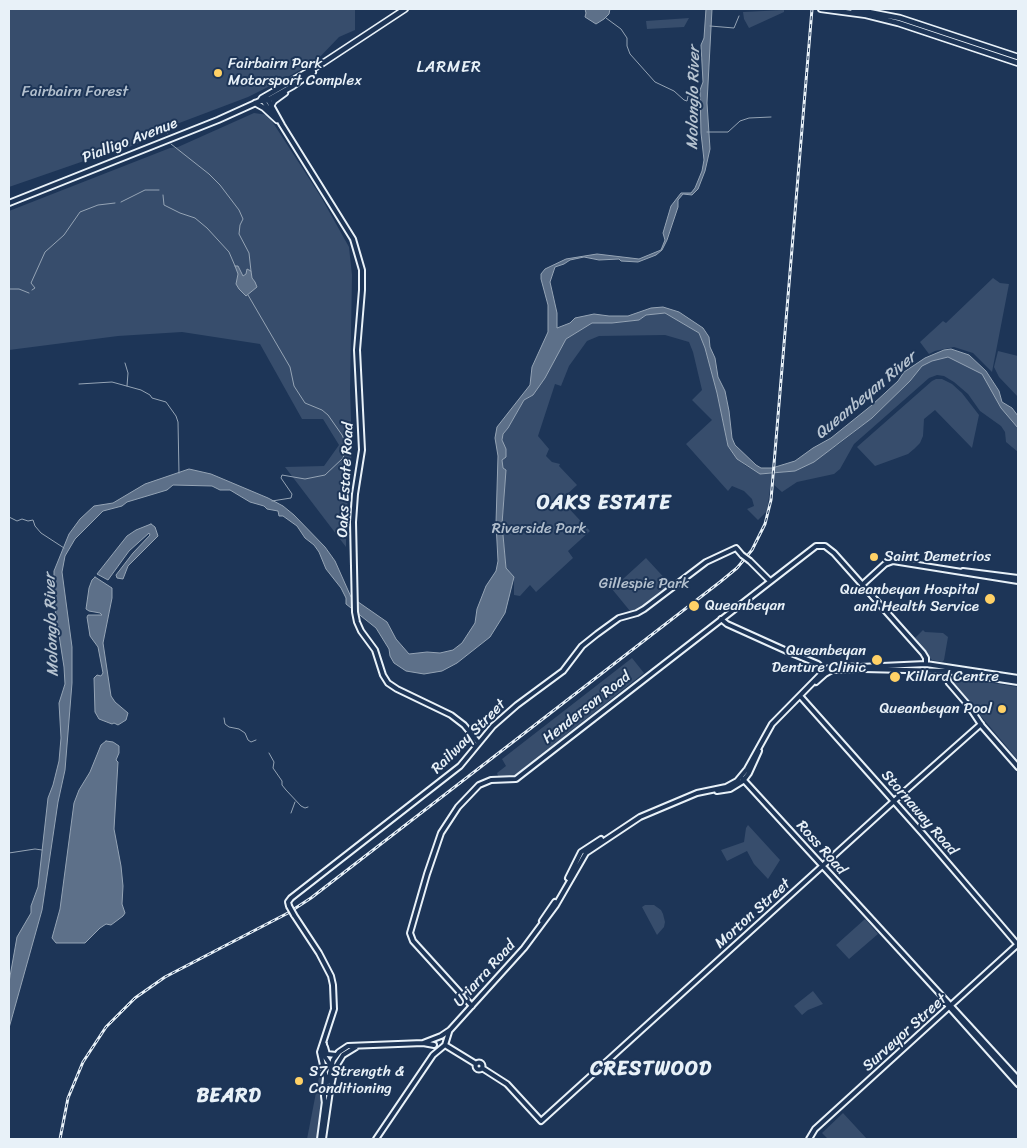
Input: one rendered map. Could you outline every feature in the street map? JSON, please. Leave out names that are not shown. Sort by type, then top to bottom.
[{"type":"main road","name":"Pialligo Avenue","points":[[262,100],[323,63],[405,9]]},
{"type":"main road","points":[[823,9],[866,15],[898,23],[1018,63]]},
{"type":"main road","points":[[853,9],[900,18],[1018,57]]},
{"type":"main road","name":"Pialligo Avenue","points":[[9,202],[218,120],[293,86],[323,63]]},
{"type":"main road","points":[[271,106],[274,101],[293,86]]},
{"type":"main road","points":[[262,100],[264,108],[279,121]]},
{"type":"street","name":"Oaks Estate Road","points":[[262,100],[271,106],[353,239],[362,270],[357,350],[362,450],[354,510],[355,612],[358,626],[373,646],[388,682],[396,689],[457,718],[478,742]]},
{"type":"street","name":"Oaks Estate Road","points":[[262,100],[279,121]]},
{"type":"street","name":"Henderson Road","points":[[472,1006],[411,937],[411,930],[441,833],[458,807],[476,787],[488,781],[516,779],[816,546],[826,546],[839,558],[922,653],[926,658],[926,664]]},
{"type":"street","name":"Railway Street","points":[[325,1104],[326,1078],[320,1049],[334,1009],[333,985],[327,967],[289,906],[288,902],[291,898],[460,766],[478,742],[501,718],[563,671],[582,646],[614,621],[641,611],[706,562],[736,548],[770,581]]},
{"type":"street","points":[[862,585],[885,564],[891,562],[1018,580]]},
{"type":"street","points":[[721,619],[727,624],[819,665],[824,672]]},
{"type":"street","points":[[902,667],[926,664],[1018,682]]},
{"type":"street","points":[[743,778],[770,726],[824,672],[837,666],[947,669],[1018,678]]},
{"type":"street","points":[[947,669],[947,680],[1018,767]]},
{"type":"street","name":"Stornaway Road","points":[[800,698],[894,801],[1018,945]]},
{"type":"street","name":"Morton Street","points":[[445,1045],[476,1064],[481,1064],[482,1068],[507,1084],[541,1121],[981,724]]},
{"type":"street","name":"Uriarra Road","points":[[441,1036],[450,1030],[524,948],[536,932],[545,915],[561,895],[581,856],[616,831],[640,817],[702,792],[726,790],[734,787],[743,778]]},
{"type":"street","name":"Ross Road","points":[[743,778],[884,935],[1018,1079]]},
{"type":"street","name":"Surveyor Street","points":[[809,1139],[815,1129],[1018,945]]},
{"type":"street","name":"Ross Road","points":[[950,1007],[1018,1084]]},
{"type":"street","name":"Uriarra Road","points":[[445,1040],[450,1030]]},
{"type":"street","name":"Railway Street","points":[[327,1032],[323,1052],[331,1065],[330,1091]]},
{"type":"street","points":[[322,1139],[331,1065],[336,1055],[348,1046],[424,1042],[441,1036],[445,1040],[445,1045],[433,1055],[376,1139]]},
{"type":"street","points":[[433,1055],[434,1038]]},
{"type":"street","points":[[326,1039],[326,1053],[330,1056],[336,1055]]},
{"type":"street","points":[[424,1042],[440,1048]]},
{"type":"street","points":[[322,1061],[325,1065],[331,1065],[342,1054],[362,1045]]},
{"type":"street","points":[[322,1139],[330,1091],[338,1063],[343,1055],[352,1048]]},
{"type":"green space","name":"Fairbairn Forest","points":[[9,9],[355,9],[355,30],[339,37],[316,61],[248,97],[166,128],[164,133],[124,149],[120,147],[9,187]]},
{"type":"green space","points":[[784,10],[784,12],[749,28],[744,19],[743,12]]},
{"type":"green space","points":[[689,18],[684,27],[647,29],[646,21]]},
{"type":"green space","points":[[254,113],[268,115],[321,197],[349,247],[352,275],[350,390],[352,449],[346,521],[346,547],[285,467],[324,466],[339,445],[323,419],[302,419],[260,344],[182,332],[118,336],[9,350],[9,211],[170,148],[178,147]]},
{"type":"green space","points":[[993,278],[1000,283],[1009,284],[992,372],[973,353],[954,347],[929,354],[920,342],[943,321],[946,323]]},
{"type":"green space","name":"Riverside Park","points":[[665,313],[699,333],[717,393],[728,447],[737,459],[746,466],[760,474],[772,474],[767,511],[758,520],[747,509],[754,506],[752,499],[744,491],[732,486],[728,491],[686,444],[712,420],[692,400],[702,390],[689,342],[665,335],[599,336],[587,341],[569,366],[561,386],[555,384],[538,436],[549,449],[546,456],[552,462],[560,464],[559,466],[577,485],[561,500],[590,531],[568,551],[573,558],[536,592],[530,585],[520,596],[514,595],[514,577],[506,568],[502,524],[505,487],[502,460],[503,434],[524,400],[533,395],[566,339],[592,323],[639,320],[646,315]]},
{"type":"green space","points":[[998,351],[1018,356],[1018,397],[999,377],[994,367]]},
{"type":"green space","points":[[948,357],[982,374],[1018,428],[1018,452],[1006,442],[1005,432],[1001,426],[980,411],[968,394],[954,382],[944,376],[937,375],[929,378],[854,444],[840,469],[834,474],[797,482],[782,492],[774,485],[775,473],[795,471],[839,444],[872,418],[910,381],[922,366]]},
{"type":"green space","points":[[936,379],[942,379],[952,384],[962,393],[979,415],[972,448],[935,410],[924,419],[923,436],[920,443],[914,449],[908,454],[875,466],[857,447]]},
{"type":"green space","name":"Gillespie Park","points":[[646,558],[670,584],[668,588],[642,609],[633,612],[630,611],[612,589]]},
{"type":"green space","points":[[923,630],[925,632],[943,633],[948,637],[942,662],[930,658],[927,659],[923,655],[925,652],[922,652],[915,638]]},
{"type":"green space","points":[[632,658],[644,673],[514,776],[498,776],[497,773],[506,766],[502,759]]},
{"type":"green space","points":[[954,677],[1018,687],[1018,760],[953,683]]},
{"type":"green space","points":[[748,825],[780,860],[768,879],[754,864],[747,851],[727,861],[721,850],[744,842]]},
{"type":"green space","points":[[654,905],[663,914],[664,927],[657,935],[642,907]]},
{"type":"green space","points":[[865,919],[878,934],[849,959],[836,945]]},
{"type":"green space","points":[[813,991],[823,1004],[808,1010],[802,1015],[794,1006]]},
{"type":"green space","points":[[323,1071],[323,1104],[318,1139],[307,1139],[319,1077]]},
{"type":"green space","points":[[843,1113],[867,1139],[828,1139],[822,1133]]},
{"type":"shaded area","points":[[585,9],[610,9],[609,14],[596,24],[585,17]]},
{"type":"shaded area","points":[[706,9],[712,9],[707,103],[710,149],[705,171],[698,189],[692,195],[683,194],[678,200],[678,207],[667,240],[662,250],[656,255],[638,262],[621,261],[619,259],[599,260],[584,257],[570,260],[555,267],[550,282],[557,313],[557,328],[570,323],[575,318],[594,314],[628,316],[651,308],[663,307],[679,312],[703,328],[709,337],[718,377],[725,391],[732,438],[735,445],[761,468],[772,468],[795,461],[831,438],[872,405],[898,381],[904,372],[925,358],[944,350],[951,349],[969,355],[986,371],[999,391],[1002,402],[1012,408],[1018,416],[1018,428],[1001,408],[982,374],[948,357],[922,366],[910,381],[872,418],[814,462],[795,471],[760,474],[737,459],[728,446],[717,393],[699,333],[665,313],[646,315],[639,320],[592,323],[566,339],[545,378],[533,395],[524,400],[503,434],[502,440],[506,449],[506,457],[502,460],[503,468],[506,470],[502,524],[506,568],[514,577],[505,613],[490,637],[457,663],[442,671],[424,674],[406,671],[394,663],[389,649],[376,628],[346,604],[346,598],[341,588],[326,569],[314,545],[305,538],[297,526],[283,516],[279,516],[278,511],[250,502],[230,490],[220,490],[212,486],[173,485],[167,490],[103,511],[75,539],[65,556],[62,572],[72,647],[72,683],[65,770],[58,802],[42,910],[9,1028],[9,982],[17,937],[31,913],[31,906],[38,887],[48,798],[59,761],[61,738],[59,703],[65,684],[54,603],[54,571],[69,534],[80,519],[94,506],[113,503],[145,484],[189,469],[211,474],[268,498],[283,506],[294,515],[325,547],[335,561],[351,597],[387,622],[396,639],[409,654],[440,653],[453,650],[462,643],[475,623],[477,609],[486,586],[496,571],[498,561],[496,523],[498,456],[495,438],[497,427],[530,385],[532,367],[548,332],[548,305],[541,274],[545,269],[566,259],[597,254],[639,259],[661,250],[665,240],[663,233],[671,206],[681,193],[691,193],[702,171],[704,160],[701,133],[700,90],[703,82],[701,45],[704,38]]},
{"type":"shaded area","points":[[235,266],[238,266],[243,276],[246,274],[247,269],[251,271],[252,278],[257,287],[246,296],[236,284],[238,274]]},
{"type":"shaded area","points":[[151,524],[155,527],[158,536],[128,566],[123,579],[117,578],[116,575],[150,535],[149,533],[129,551],[108,580],[97,574],[127,536]]},
{"type":"shaded area","points":[[95,577],[112,588],[112,598],[103,643],[111,696],[128,713],[126,720],[118,725],[99,719],[95,712],[94,678],[97,675],[101,676],[103,673],[98,647],[90,636],[87,617],[88,615],[102,615],[86,609],[89,588]]},
{"type":"shaded area","points":[[106,741],[113,742],[119,746],[116,760],[118,762],[114,829],[121,866],[122,904],[125,913],[111,925],[106,924],[100,928],[85,943],[56,943],[52,938],[60,909],[74,803],[101,745]]},
{"type":"waterway","points":[[710,26],[734,28],[739,16]]},
{"type":"waterway","name":"Molonglo River","points":[[606,18],[621,29],[627,38],[630,54],[655,82],[674,91],[684,100],[687,101],[688,96],[700,98]]},
{"type":"waterway","name":"Molonglo River","points":[[707,132],[728,132],[740,121],[749,118],[771,117]]},
{"type":"waterway","points":[[164,129],[167,133]]},
{"type":"waterway","points":[[171,144],[209,174],[239,210],[243,219],[239,234],[249,253],[251,271]]},
{"type":"waterway","points":[[121,202],[145,190],[159,190]]},
{"type":"waterway","points":[[163,195],[164,205],[195,218],[207,228],[229,252],[235,266]]},
{"type":"waterway","points":[[32,290],[35,288],[31,283],[45,252],[64,235],[80,212],[98,205],[115,203]]},
{"type":"waterway","points":[[9,289],[19,289],[29,293]]},
{"type":"waterway","points":[[248,295],[290,367],[294,386],[305,403],[322,410],[328,415],[347,446],[343,458],[325,475],[305,479],[282,475],[281,478],[292,494],[291,498],[272,501]]},
{"type":"waterway","points":[[125,363],[128,373],[127,386]]},
{"type":"waterway","points":[[79,384],[112,382],[141,390],[152,398],[166,402],[178,422],[179,473]]},
{"type":"waterway","points":[[9,517],[17,521],[22,519],[33,520],[41,533],[64,548]]},
{"type":"waterway","points":[[224,718],[225,724],[229,727],[239,729],[245,733],[251,742],[256,740]]},
{"type":"waterway","points":[[269,753],[274,762],[273,768],[282,781],[282,785],[301,806],[308,807]]},
{"type":"waterway","points":[[291,813],[295,802]]},
{"type":"waterway","points":[[9,853],[35,849],[42,850]]},
{"type":"railway","points":[[60,1139],[68,1098],[83,1062],[106,1027],[135,998],[165,977],[288,913],[311,898],[720,582],[737,568],[752,550],[765,524],[771,500],[812,9]]},
{"type":"place","name":"Fairbairn Park Motorsport Complex","points":[[218,73]]},
{"type":"place","name":"Saint Demetrios","points":[[874,557]]},
{"type":"place","name":"Queanbeyan Hospital and Health Service","points":[[990,599]]},
{"type":"place","name":"Queanbeyan","points":[[694,606]]},
{"type":"place","name":"Queanbeyan Denture Clinic","points":[[877,660]]},
{"type":"place","name":"Killard Centre","points":[[895,677]]},
{"type":"place","name":"Queanbeyan Pool","points":[[1002,709]]},
{"type":"place","name":"S7 Strength & Conditioning","points":[[299,1081]]},
{"type":"district","name":"LARMER","points":[[449,68]]},
{"type":"district","name":"OAKS ESTATE","points":[[604,504]]},
{"type":"district","name":"CRESTWOOD","points":[[651,1070]]},
{"type":"district","name":"BEARD","points":[[229,1097]]},
{"type":"water label","name":"Queanbeyan River","points":[[866,396]]}]
